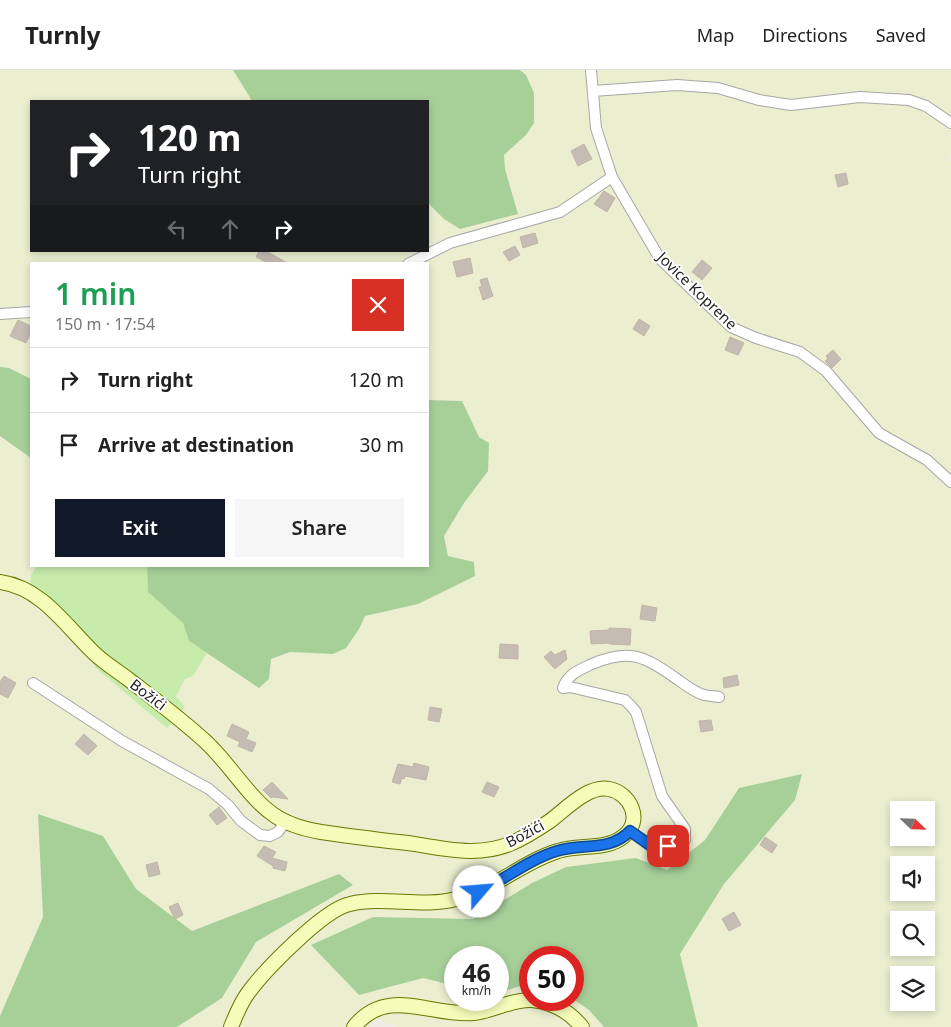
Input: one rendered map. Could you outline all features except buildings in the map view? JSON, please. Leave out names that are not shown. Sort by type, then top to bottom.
[{"type":"main road","name":"Božići","points":[[0,582],[24,589],[41,599],[95,655],[205,741],[222,757],[264,807],[286,822],[319,832],[457,850],[487,851],[523,838],[581,798],[597,790],[616,791],[631,805],[634,816],[630,831],[619,840],[607,844],[573,847],[556,851],[479,892],[458,899],[441,901],[372,901],[342,906],[328,913],[257,982],[246,996],[231,1027]]},
{"type":"main road","points":[[354,1027],[368,1013],[390,1005],[414,1005],[450,1012],[467,1013],[488,1010],[519,1001]]},
{"type":"main road","points":[[565,1011],[582,1027]]},
{"type":"street","name":"Jovice Koprene","points":[[591,70],[596,128],[612,177],[660,258],[731,327],[756,338],[800,352],[826,371],[879,433],[927,460],[951,482]]},
{"type":"street","points":[[593,90],[677,85],[718,88],[760,100],[791,105],[860,97],[909,100],[926,106],[951,123]]},
{"type":"street","points":[[412,262],[450,243],[560,212],[612,177]]},
{"type":"street","points":[[0,314],[30,312]]},
{"type":"street","points":[[630,831],[654,848],[678,844],[685,840],[686,835],[682,823],[671,811],[662,796],[636,712],[625,700],[570,687],[563,688],[565,681],[574,672],[609,657],[635,656],[655,664],[702,694],[719,697]]},
{"type":"street","points":[[33,683],[122,741],[209,788],[219,796],[241,821],[260,834],[270,836],[278,832],[286,822]]},
{"type":"green space","points":[[0,70],[233,70],[252,99],[30,100],[30,252],[429,252],[429,204],[518,214],[505,169],[504,155],[526,135],[526,75],[520,70],[951,70],[951,156],[947,157],[951,162],[951,1027],[698,1027],[679,954],[724,884],[795,800],[739,788],[705,840],[667,870],[636,858],[532,883],[473,919],[373,917],[359,995],[423,978],[444,983],[444,1011],[509,1011],[509,990],[519,986],[519,1011],[584,1011],[584,1007],[604,1027],[399,1027],[374,1019],[370,1027],[177,1027],[222,998],[256,942],[353,885],[339,874],[192,931],[136,889],[103,836],[38,815],[43,917],[0,1016],[0,436],[30,457],[30,567],[36,567],[31,575],[185,707],[176,696],[185,679],[193,676],[207,653],[259,688],[269,679],[271,659],[290,652],[333,654],[359,629],[365,616],[418,604],[474,562],[448,556],[444,536],[464,503],[479,438],[462,401],[429,400],[429,262],[30,262],[30,378],[9,368],[0,367]]},
{"type":"green space","points":[[233,70],[520,70],[526,75],[534,93],[534,123],[526,135],[504,155],[505,169],[518,214],[460,229],[444,219],[429,204],[429,100],[251,99]]},
{"type":"green space","points":[[0,367],[9,368],[30,378],[30,457],[0,436]]},
{"type":"green space","points":[[429,400],[462,401],[479,437],[489,443],[488,471],[464,503],[444,536],[448,556],[474,562],[475,576],[418,604],[365,616],[346,648],[333,654],[290,652],[271,659],[269,679],[259,688],[189,641],[183,623],[148,592],[147,567],[429,567]]},
{"type":"green space","points":[[36,567],[147,567],[148,592],[183,623],[189,641],[207,653],[193,676],[185,679],[176,696],[185,707],[167,728],[97,669],[55,619],[29,597],[31,575]]},
{"type":"green space","points":[[802,774],[795,800],[724,884],[680,954],[698,1027],[604,1027],[584,1007],[584,946],[519,946],[519,986],[509,990],[509,946],[444,946],[444,983],[423,978],[359,995],[311,945],[373,917],[473,919],[532,883],[566,867],[636,858],[667,870],[705,840],[739,788]]},
{"type":"green space","points":[[38,814],[103,836],[136,889],[192,931],[339,874],[353,885],[256,942],[222,998],[177,1027],[0,1027],[0,1016],[43,917]]},
{"type":"route","points":[[479,892],[556,851],[573,847],[600,846],[613,843],[630,831],[654,848],[668,846]]}]
